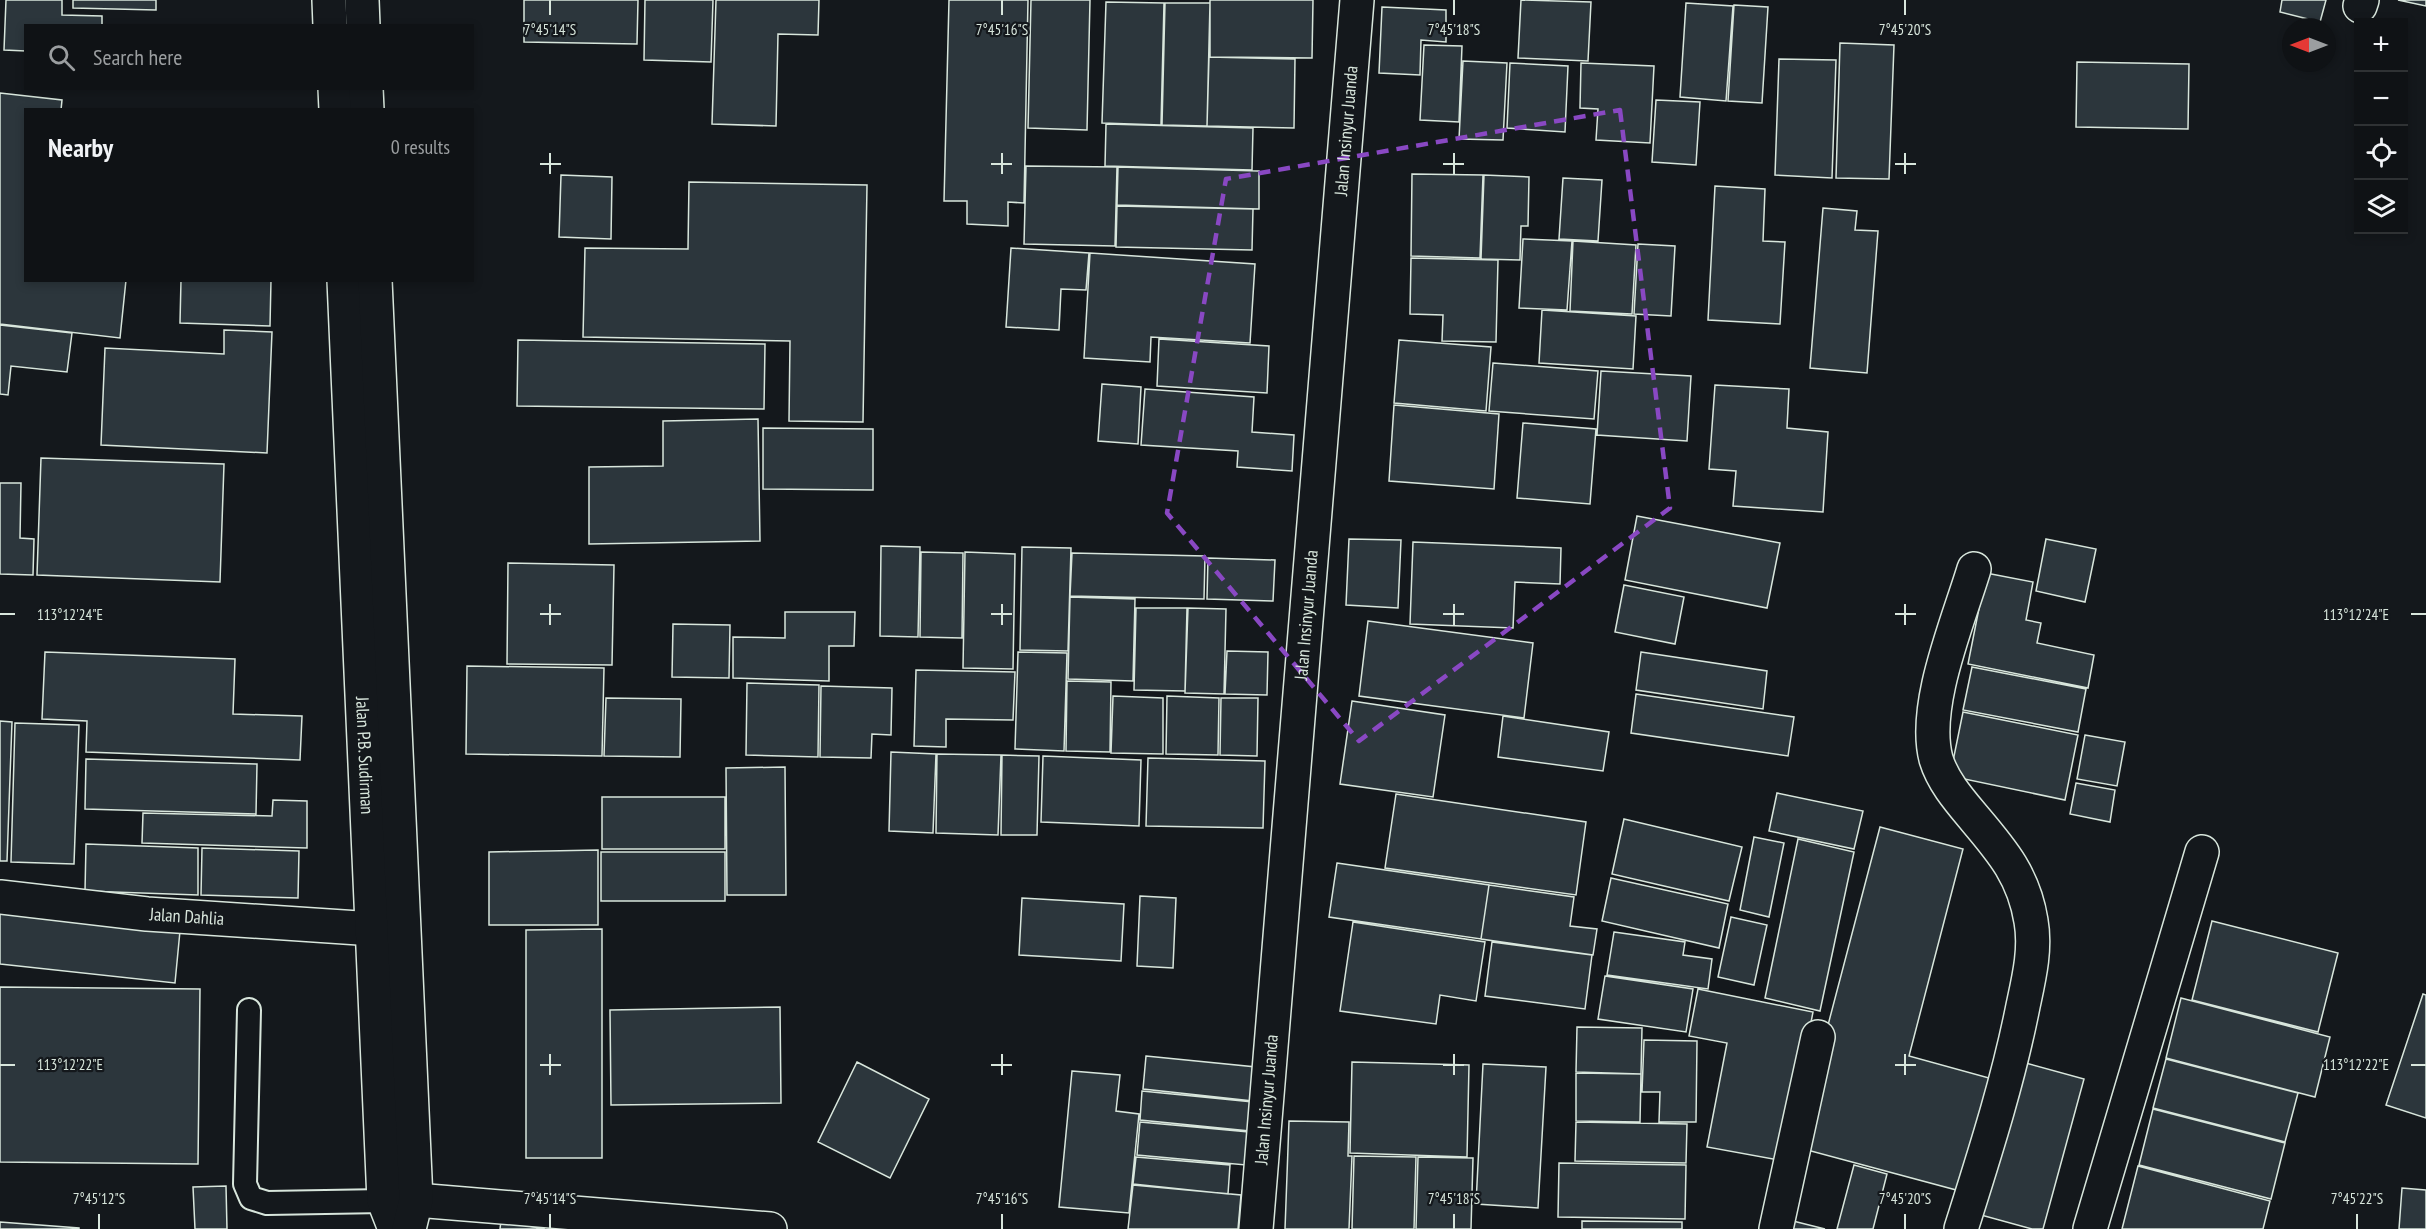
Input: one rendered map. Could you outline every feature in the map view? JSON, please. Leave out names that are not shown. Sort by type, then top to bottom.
[{"type":"street","points":[[329,0],[330,24]]},
{"type":"street","points":[[362,0],[363,24]]},
{"type":"street","name":"Jalan Insinyur Juanda","points":[[1256,1229],[1357,0]]},
{"type":"street","points":[[335,90],[336,108]]},
{"type":"street","points":[[366,90],[367,108]]},
{"type":"street","name":"Jalan P.B. Sudirman","points":[[344,282],[389,1215]]},
{"type":"street","name":"Jalan P.B. Sudirman","points":[[375,282],[413,1215]]},
{"type":"street","points":[[1961,1229],[2016,1041],[2032,958],[2032,923],[2025,890],[2003,852],[1951,791],[1937,760],[1932,732],[1934,703],[1974,569]]},
{"type":"street","points":[[2090,1229],[2202,852]]},
{"type":"street","name":"Jalan Dahlia","points":[[0,897],[147,914],[374,929]]},
{"type":"street","points":[[1776,1229],[1818,1036]]},
{"type":"street","points":[[389,1215],[770,1229]]},
{"type":"lane","points":[[249,1010],[245,1184],[251,1198],[267,1203],[389,1215]]},
{"type":"highlighted area","points":[[1620,110],[1670,508],[1359,741],[1167,513],[1226,179]]},
{"type":"building","points":[[6,0],[62,0],[62,15],[102,16],[102,24],[24,24],[24,51],[4,50]]},
{"type":"building","points":[[73,0],[156,0],[156,10],[73,8]]},
{"type":"building","points":[[524,0],[638,0],[637,44],[524,42]]},
{"type":"building","points":[[645,0],[713,0],[711,62],[644,60]]},
{"type":"building","points":[[716,0],[819,0],[818,35],[778,34],[776,126],[712,124]]},
{"type":"building","points":[[949,0],[1028,0],[1024,203],[1008,202],[1008,226],[967,224],[967,201],[944,201]]},
{"type":"building","points":[[1031,0],[1090,0],[1087,130],[1028,128]]},
{"type":"building","points":[[1210,0],[1313,0],[1312,58],[1210,57]]},
{"type":"building","points":[[1521,0],[1591,2],[1588,61],[1518,58]]},
{"type":"building","points":[[2282,0],[2326,0],[2321,18],[2304,18],[2280,12]]},
{"type":"building","points":[[2398,0],[2426,0],[2426,6]]},
{"type":"building","points":[[1106,2],[1164,3],[1161,125],[1102,123]]},
{"type":"building","points":[[1165,3],[1210,3],[1207,126],[1162,125]]},
{"type":"building","points":[[1686,3],[1733,6],[1726,101],[1680,97]]},
{"type":"building","points":[[1734,5],[1768,7],[1762,103],[1728,101]]},
{"type":"building","points":[[1382,7],[1446,10],[1446,42],[1421,40],[1420,75],[1379,73]]},
{"type":"building","points":[[1840,43],[1894,45],[1889,179],[1836,178]]},
{"type":"building","points":[[1424,45],[1462,46],[1459,122],[1420,120]]},
{"type":"building","points":[[1209,57],[1295,59],[1294,128],[1207,126]]},
{"type":"building","points":[[1779,59],[1836,60],[1832,178],[1775,175]]},
{"type":"building","points":[[1463,61],[1507,63],[1503,140],[1459,139]]},
{"type":"building","points":[[2077,62],[2189,64],[2188,129],[2076,127]]},
{"type":"building","points":[[1510,63],[1568,66],[1565,132],[1507,128]]},
{"type":"building","points":[[1581,63],[1654,66],[1650,143],[1596,140],[1598,109],[1580,108]]},
{"type":"building","points":[[0,93],[62,100],[61,108],[24,108],[24,282],[126,282],[120,338],[0,324]]},
{"type":"building","points":[[1656,100],[1700,102],[1696,165],[1652,162]]},
{"type":"building","points":[[1106,124],[1253,128],[1252,170],[1105,166]]},
{"type":"building","points":[[1026,166],[1117,167],[1115,246],[1024,244]]},
{"type":"building","points":[[1118,167],[1259,171],[1259,209],[1117,205]]},
{"type":"building","points":[[1412,174],[1483,175],[1480,258],[1411,256]]},
{"type":"building","points":[[561,175],[612,177],[611,239],[559,237]]},
{"type":"building","points":[[1484,175],[1529,177],[1528,226],[1521,226],[1520,260],[1481,259]]},
{"type":"building","points":[[1563,178],[1602,180],[1598,241],[1559,239]]},
{"type":"building","points":[[689,182],[867,185],[863,422],[789,421],[790,341],[583,337],[585,248],[688,249]]},
{"type":"building","points":[[1715,186],[1765,189],[1763,241],[1785,242],[1780,324],[1708,320]]},
{"type":"building","points":[[1117,206],[1253,209],[1252,250],[1116,247]]},
{"type":"building","points":[[1823,208],[1857,211],[1855,230],[1878,231],[1867,373],[1810,368]]},
{"type":"building","points":[[1523,239],[1572,241],[1567,310],[1519,308]]},
{"type":"building","points":[[1573,241],[1636,245],[1632,314],[1570,311]]},
{"type":"building","points":[[1638,244],[1675,246],[1671,316],[1634,314]]},
{"type":"building","points":[[1011,248],[1089,253],[1086,290],[1061,289],[1059,330],[1006,327]]},
{"type":"building","points":[[1090,253],[1255,264],[1250,343],[1151,337],[1150,362],[1084,358]]},
{"type":"building","points":[[1411,258],[1498,260],[1496,342],[1442,341],[1443,315],[1410,314]]},
{"type":"building","points":[[181,282],[271,282],[270,326],[180,323]]},
{"type":"building","points":[[1542,310],[1636,316],[1633,369],[1539,363]]},
{"type":"building","points":[[0,325],[72,333],[67,372],[11,366],[8,395],[0,394]]},
{"type":"building","points":[[224,330],[272,332],[267,453],[101,445],[105,348],[224,354]]},
{"type":"building","points":[[1159,339],[1269,346],[1267,393],[1157,386]]},
{"type":"building","points":[[518,340],[765,344],[764,409],[517,406]]},
{"type":"building","points":[[1399,340],[1491,347],[1486,411],[1394,403]]},
{"type":"building","points":[[1493,363],[1598,371],[1594,419],[1489,411]]},
{"type":"building","points":[[1601,371],[1691,376],[1687,441],[1597,435]]},
{"type":"building","points":[[1102,384],[1141,387],[1138,444],[1098,441]]},
{"type":"building","points":[[1715,385],[1789,389],[1787,428],[1828,432],[1823,512],[1733,506],[1736,471],[1709,469]]},
{"type":"building","points":[[1145,389],[1254,397],[1252,432],[1294,435],[1292,471],[1237,467],[1238,451],[1141,445]]},
{"type":"building","points":[[1394,405],[1499,414],[1494,489],[1389,481]]},
{"type":"building","points":[[758,419],[760,541],[589,544],[589,467],[663,466],[663,421]]},
{"type":"building","points":[[1523,423],[1596,429],[1590,504],[1517,498]]},
{"type":"building","points":[[763,428],[873,429],[873,490],[763,489]]},
{"type":"building","points":[[41,458],[224,464],[220,582],[37,575]]},
{"type":"building","points":[[0,483],[21,483],[20,538],[34,539],[33,575],[0,574]]},
{"type":"building","points":[[1637,516],[1780,543],[1767,608],[1625,580]]},
{"type":"building","points":[[1349,539],[1401,540],[1398,608],[1346,605]]},
{"type":"building","points":[[2046,539],[2096,549],[2085,602],[2036,591]]},
{"type":"building","points":[[1413,542],[1561,548],[1560,584],[1515,582],[1513,628],[1410,624]]},
{"type":"building","points":[[881,546],[920,547],[918,637],[880,636]]},
{"type":"building","points":[[1022,547],[1071,548],[1068,651],[1020,650]]},
{"type":"building","points":[[921,552],[963,553],[962,638],[920,637]]},
{"type":"building","points":[[965,552],[1015,554],[1013,669],[963,668]]},
{"type":"building","points":[[1072,553],[1205,556],[1204,599],[1070,596]]},
{"type":"building","points":[[1208,558],[1275,560],[1273,601],[1207,599]]},
{"type":"building","points":[[508,563],[614,565],[612,665],[507,664]]},
{"type":"building","points":[[1986,573],[2033,582],[2026,620],[2041,623],[2037,643],[2094,655],[2088,688],[1968,664]]},
{"type":"building","points":[[1624,585],[1684,597],[1675,644],[1615,632]]},
{"type":"building","points":[[1070,597],[1135,599],[1133,681],[1068,679]]},
{"type":"building","points":[[1136,608],[1187,608],[1185,691],[1134,690]]},
{"type":"building","points":[[1188,608],[1226,609],[1224,694],[1185,693]]},
{"type":"building","points":[[785,612],[855,612],[854,646],[829,646],[829,681],[733,678],[733,637],[785,638]]},
{"type":"building","points":[[1368,621],[1533,643],[1524,718],[1359,696]]},
{"type":"building","points":[[673,624],[730,625],[729,678],[672,677]]},
{"type":"building","points":[[1227,651],[1268,652],[1267,695],[1225,694]]},
{"type":"building","points":[[45,652],[235,659],[233,714],[302,716],[300,760],[86,752],[87,721],[42,719]]},
{"type":"building","points":[[1018,652],[1067,653],[1064,751],[1015,749]]},
{"type":"building","points":[[1641,652],[1767,671],[1763,709],[1636,690]]},
{"type":"building","points":[[467,666],[604,668],[602,756],[466,754]]},
{"type":"building","points":[[1972,667],[2086,689],[2078,732],[1963,710]]},
{"type":"building","points":[[916,670],[1015,672],[1013,720],[946,719],[946,747],[914,746]]},
{"type":"building","points":[[1067,681],[1111,682],[1110,752],[1066,751]]},
{"type":"building","points":[[747,683],[819,685],[818,757],[746,755]]},
{"type":"building","points":[[821,686],[892,688],[891,735],[872,734],[871,758],[820,757]]},
{"type":"building","points":[[1636,694],[1794,717],[1788,756],[1631,733]]},
{"type":"building","points":[[1113,696],[1163,698],[1163,754],[1111,753]]},
{"type":"building","points":[[1167,696],[1219,698],[1218,755],[1166,754]]},
{"type":"building","points":[[606,698],[681,699],[680,757],[604,756]]},
{"type":"building","points":[[1221,698],[1258,698],[1257,756],[1220,755]]},
{"type":"building","points":[[1352,701],[1445,715],[1433,797],[1340,784]]},
{"type":"building","points":[[1963,712],[2078,735],[2065,800],[1950,776]]},
{"type":"building","points":[[1503,716],[1609,732],[1603,771],[1498,757]]},
{"type":"building","points":[[0,721],[12,722],[7,861],[0,861]]},
{"type":"building","points":[[15,723],[79,725],[74,864],[11,862]]},
{"type":"building","points":[[2085,735],[2125,742],[2117,786],[2077,779]]},
{"type":"building","points":[[891,752],[936,754],[933,833],[889,831]]},
{"type":"building","points":[[937,754],[1001,755],[998,835],[936,833]]},
{"type":"building","points":[[1002,755],[1039,756],[1037,835],[1001,835]]},
{"type":"building","points":[[1043,756],[1141,760],[1139,826],[1041,822]]},
{"type":"building","points":[[1148,758],[1265,761],[1263,828],[1146,826]]},
{"type":"building","points":[[86,759],[257,764],[256,814],[85,809]]},
{"type":"building","points":[[785,767],[786,895],[727,895],[726,768]]},
{"type":"building","points":[[2076,783],[2115,790],[2110,822],[2070,814]]},
{"type":"building","points":[[1777,793],[1863,811],[1854,849],[1769,831]]},
{"type":"building","points":[[1396,794],[1586,822],[1576,895],[1385,868]]},
{"type":"building","points":[[602,797],[725,797],[725,849],[602,849]]},
{"type":"building","points":[[273,800],[307,801],[307,848],[142,843],[143,813],[272,816]]},
{"type":"building","points":[[1624,819],[1742,847],[1729,901],[1612,874]]},
{"type":"building","points":[[1880,827],[1963,849],[1909,1056],[1989,1078],[1960,1191],[1796,1147]]},
{"type":"building","points":[[1754,837],[1784,843],[1769,917],[1740,910]]},
{"type":"building","points":[[1798,839],[1854,852],[1820,1011],[1765,998]]},
{"type":"building","points":[[86,844],[198,848],[198,895],[85,891]]},
{"type":"building","points":[[202,848],[299,851],[298,898],[201,895]]},
{"type":"building","points":[[598,850],[598,925],[489,925],[489,852]]},
{"type":"building","points":[[601,852],[725,852],[725,901],[601,901]]},
{"type":"building","points":[[1337,863],[1489,885],[1481,939],[1329,917]]},
{"type":"building","points":[[1611,878],[1728,904],[1719,948],[1602,921]]},
{"type":"building","points":[[1489,885],[1574,897],[1570,926],[1597,929],[1593,955],[1481,939]]},
{"type":"building","points":[[1140,896],[1176,898],[1173,968],[1137,966]]},
{"type":"building","points":[[1022,898],[1124,904],[1121,961],[1019,955]]},
{"type":"building","points":[[0,912],[180,931],[175,983],[0,964]]},
{"type":"building","points":[[1731,917],[1767,925],[1754,985],[1718,977]]},
{"type":"building","points":[[2212,921],[2338,953],[2318,1032],[2192,1000]]},
{"type":"building","points":[[1353,922],[1485,942],[1476,1001],[1440,995],[1436,1024],[1340,1011]]},
{"type":"building","points":[[602,929],[602,1158],[526,1158],[526,930]]},
{"type":"building","points":[[1614,932],[1685,942],[1683,955],[1712,959],[1708,989],[1607,975]]},
{"type":"building","points":[[1492,942],[1592,955],[1585,1009],[1485,996]]},
{"type":"building","points":[[1605,976],[1693,989],[1686,1032],[1598,1019]]},
{"type":"building","points":[[0,987],[200,989],[198,1164],[0,1162]]},
{"type":"building","points":[[1698,989],[1813,1012],[1784,1161],[1707,1147],[1727,1043],[1689,1036]]},
{"type":"building","points":[[2423,994],[2426,995],[2426,1118],[2386,1105]]},
{"type":"building","points":[[2181,998],[2330,1037],[2315,1097],[2166,1058]]},
{"type":"building","points":[[780,1007],[781,1103],[611,1105],[610,1010]]},
{"type":"building","points":[[1577,1027],[1642,1028],[1641,1074],[1576,1072]]},
{"type":"building","points":[[1644,1040],[1697,1041],[1696,1122],[1659,1122],[1660,1092],[1642,1092]]},
{"type":"building","points":[[1146,1056],[1256,1067],[1253,1101],[1143,1089]]},
{"type":"building","points":[[2166,1059],[2298,1093],[2285,1142],[2153,1108]]},
{"type":"building","points":[[857,1062],[929,1099],[890,1178],[818,1142]]},
{"type":"building","points":[[1352,1062],[1469,1065],[1467,1157],[1350,1153]]},
{"type":"building","points":[[2022,1062],[2084,1079],[2043,1229],[2032,1229],[1981,1215]]},
{"type":"building","points":[[1483,1064],[1546,1067],[1538,1208],[1476,1204]]},
{"type":"building","points":[[1072,1071],[1120,1075],[1116,1111],[1139,1114],[1129,1213],[1059,1207]]},
{"type":"building","points":[[1576,1073],[1641,1074],[1640,1122],[1576,1121]]},
{"type":"building","points":[[1142,1091],[1253,1102],[1250,1131],[1140,1120]]},
{"type":"building","points":[[2153,1109],[2285,1143],[2271,1199],[2139,1165]]},
{"type":"building","points":[[1289,1121],[1349,1122],[1348,1156],[1352,1156],[1349,1229],[1285,1229]]},
{"type":"building","points":[[1140,1122],[1249,1132],[1246,1165],[1137,1155]]},
{"type":"building","points":[[1576,1122],[1687,1124],[1686,1163],[1575,1161]]},
{"type":"building","points":[[1354,1156],[1416,1157],[1414,1229],[1352,1229]]},
{"type":"building","points":[[1136,1157],[1230,1165],[1228,1194],[1133,1184]]},
{"type":"building","points":[[1418,1157],[1473,1158],[1471,1229],[1416,1229]]},
{"type":"building","points":[[1559,1163],[1686,1165],[1685,1219],[1558,1217]]},
{"type":"building","points":[[1854,1165],[1887,1174],[1873,1229],[1837,1229]]},
{"type":"building","points":[[2138,1166],[2270,1201],[2263,1229],[2122,1229]]},
{"type":"building","points":[[1133,1185],[1241,1195],[1238,1229],[1128,1229]]},
{"type":"building","points":[[226,1186],[227,1229],[195,1229],[193,1187]]},
{"type":"building","points":[[2402,1188],[2426,1190],[2426,1229],[2399,1229]]},
{"type":"building","points":[[1789,1220],[1825,1229],[1787,1229]]},
{"type":"building","points":[[501,1221],[545,1229],[500,1229]]},
{"type":"building","points":[[1582,1221],[1682,1222],[1682,1229],[1582,1229]]},
{"type":"building","points":[[0,1222],[79,1228],[79,1229],[0,1229]]}]
